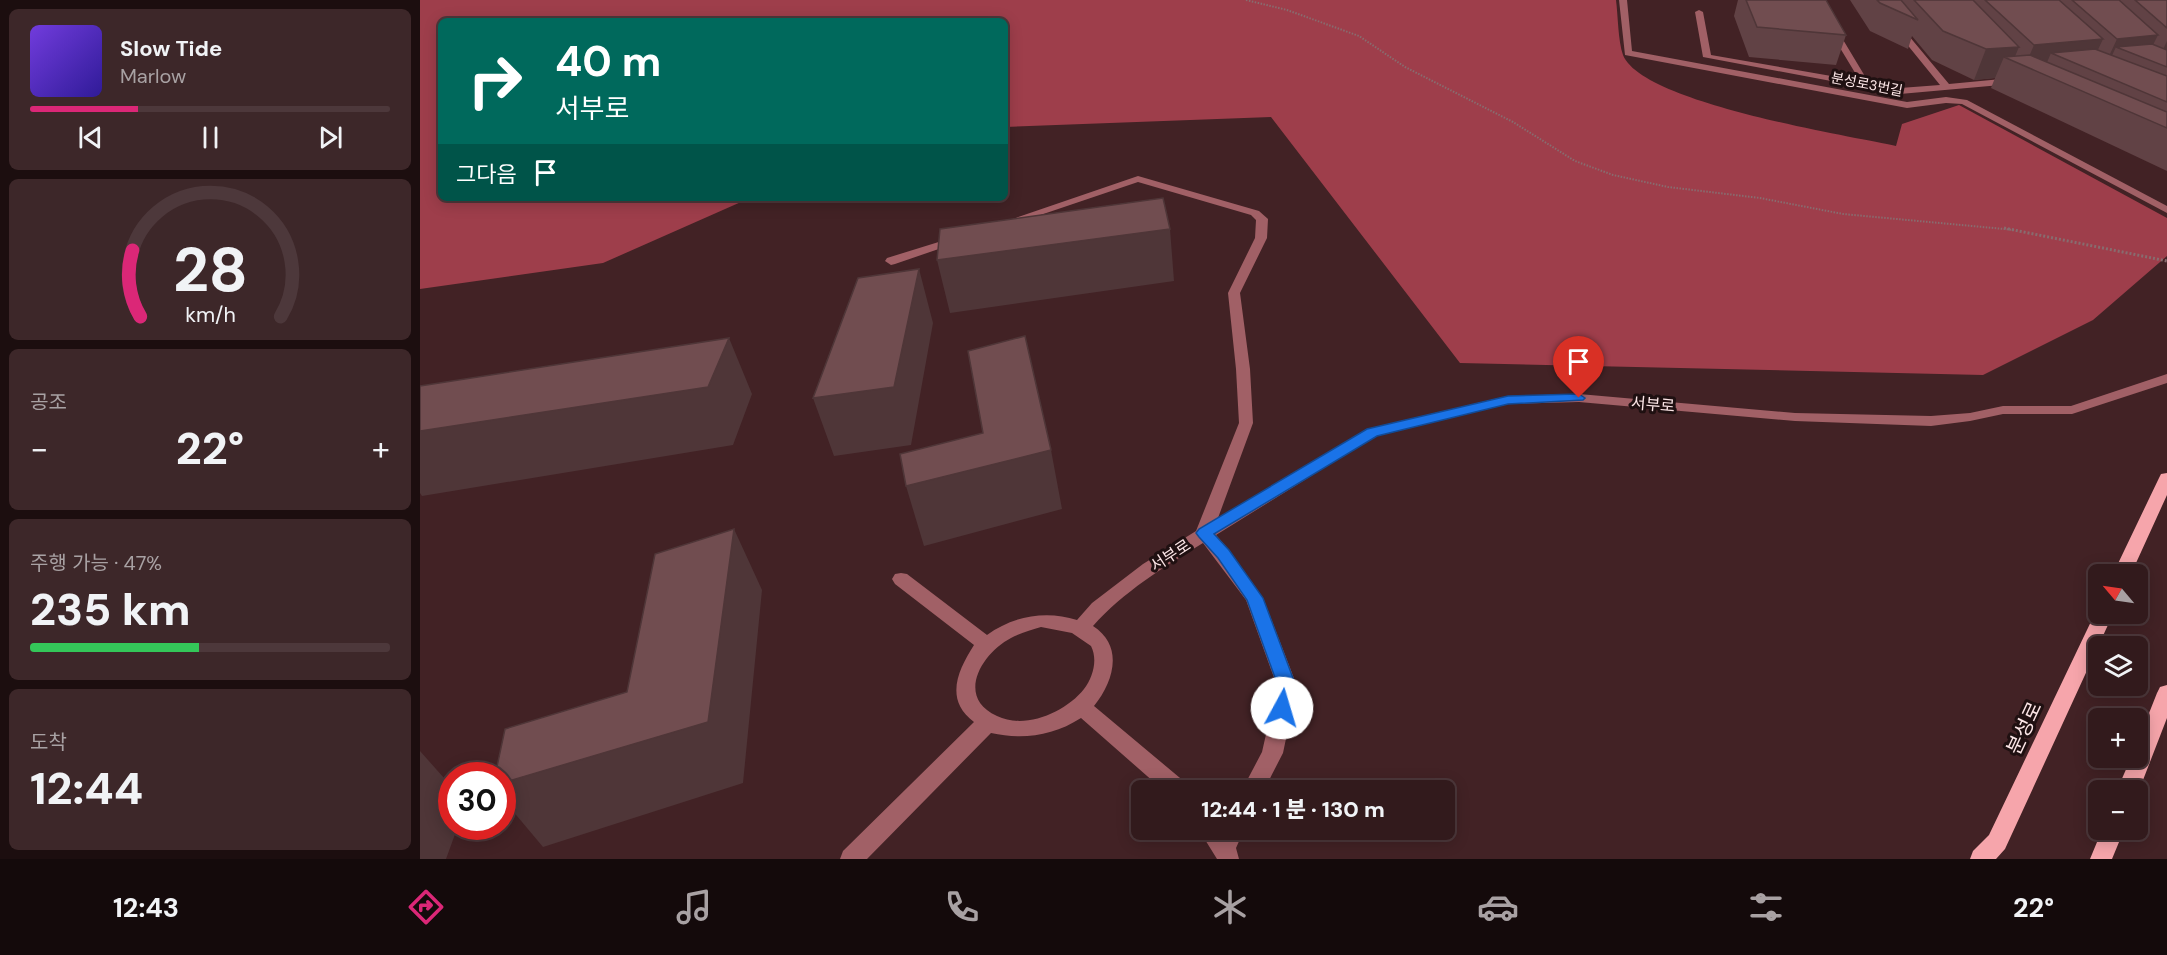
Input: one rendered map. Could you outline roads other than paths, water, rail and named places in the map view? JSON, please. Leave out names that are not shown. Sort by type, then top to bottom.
[{"type":"main road","points":[[2127,564],[2167,478]]},
{"type":"main road","name":"분성로","points":[[1981,859],[1997,842],[2099,624]]},
{"type":"main road","points":[[2132,780],[2167,693]]},
{"type":"main road","points":[[2101,859],[2109,840]]},
{"type":"street","name":"분성로3번길","points":[[1623,0],[1628,53],[1907,105],[1946,100],[1964,102],[2167,210]]},
{"type":"street","points":[[1875,0],[1946,86]]},
{"type":"street","points":[[1699,12],[1707,57],[1900,91],[2017,80]]},
{"type":"street","points":[[1830,26],[1866,85]]},
{"type":"street","points":[[2009,72],[2017,80],[2028,85]]},
{"type":"street","points":[[992,228],[1138,179],[1255,213],[1262,219],[1262,238],[1245,267],[1234,294],[1243,369],[1246,423],[1204,533],[1223,554],[1254,598],[1287,686],[1272,753],[1258,780]]},
{"type":"street","points":[[891,261],[969,235]]},
{"type":"street","name":"서부로","points":[[1081,627],[1098,608],[1149,568],[1372,432],[1508,400],[1579,398],[1795,417],[1931,421],[1970,417],[2002,410],[2072,410],[2167,378]]},
{"type":"street","points":[[901,579],[986,644]]},
{"type":"street","points":[[1041,620],[1062,621],[1081,627],[1095,639],[1102,654],[1103,671],[1096,690],[1082,707],[1062,720],[1039,728],[1015,730],[988,722],[977,714],[966,699],[964,682],[970,664],[986,644],[998,634],[1019,624],[1041,620]]},
{"type":"street","points":[[1082,707],[1166,780]]},
{"type":"street","points":[[851,859],[988,722]]}]
